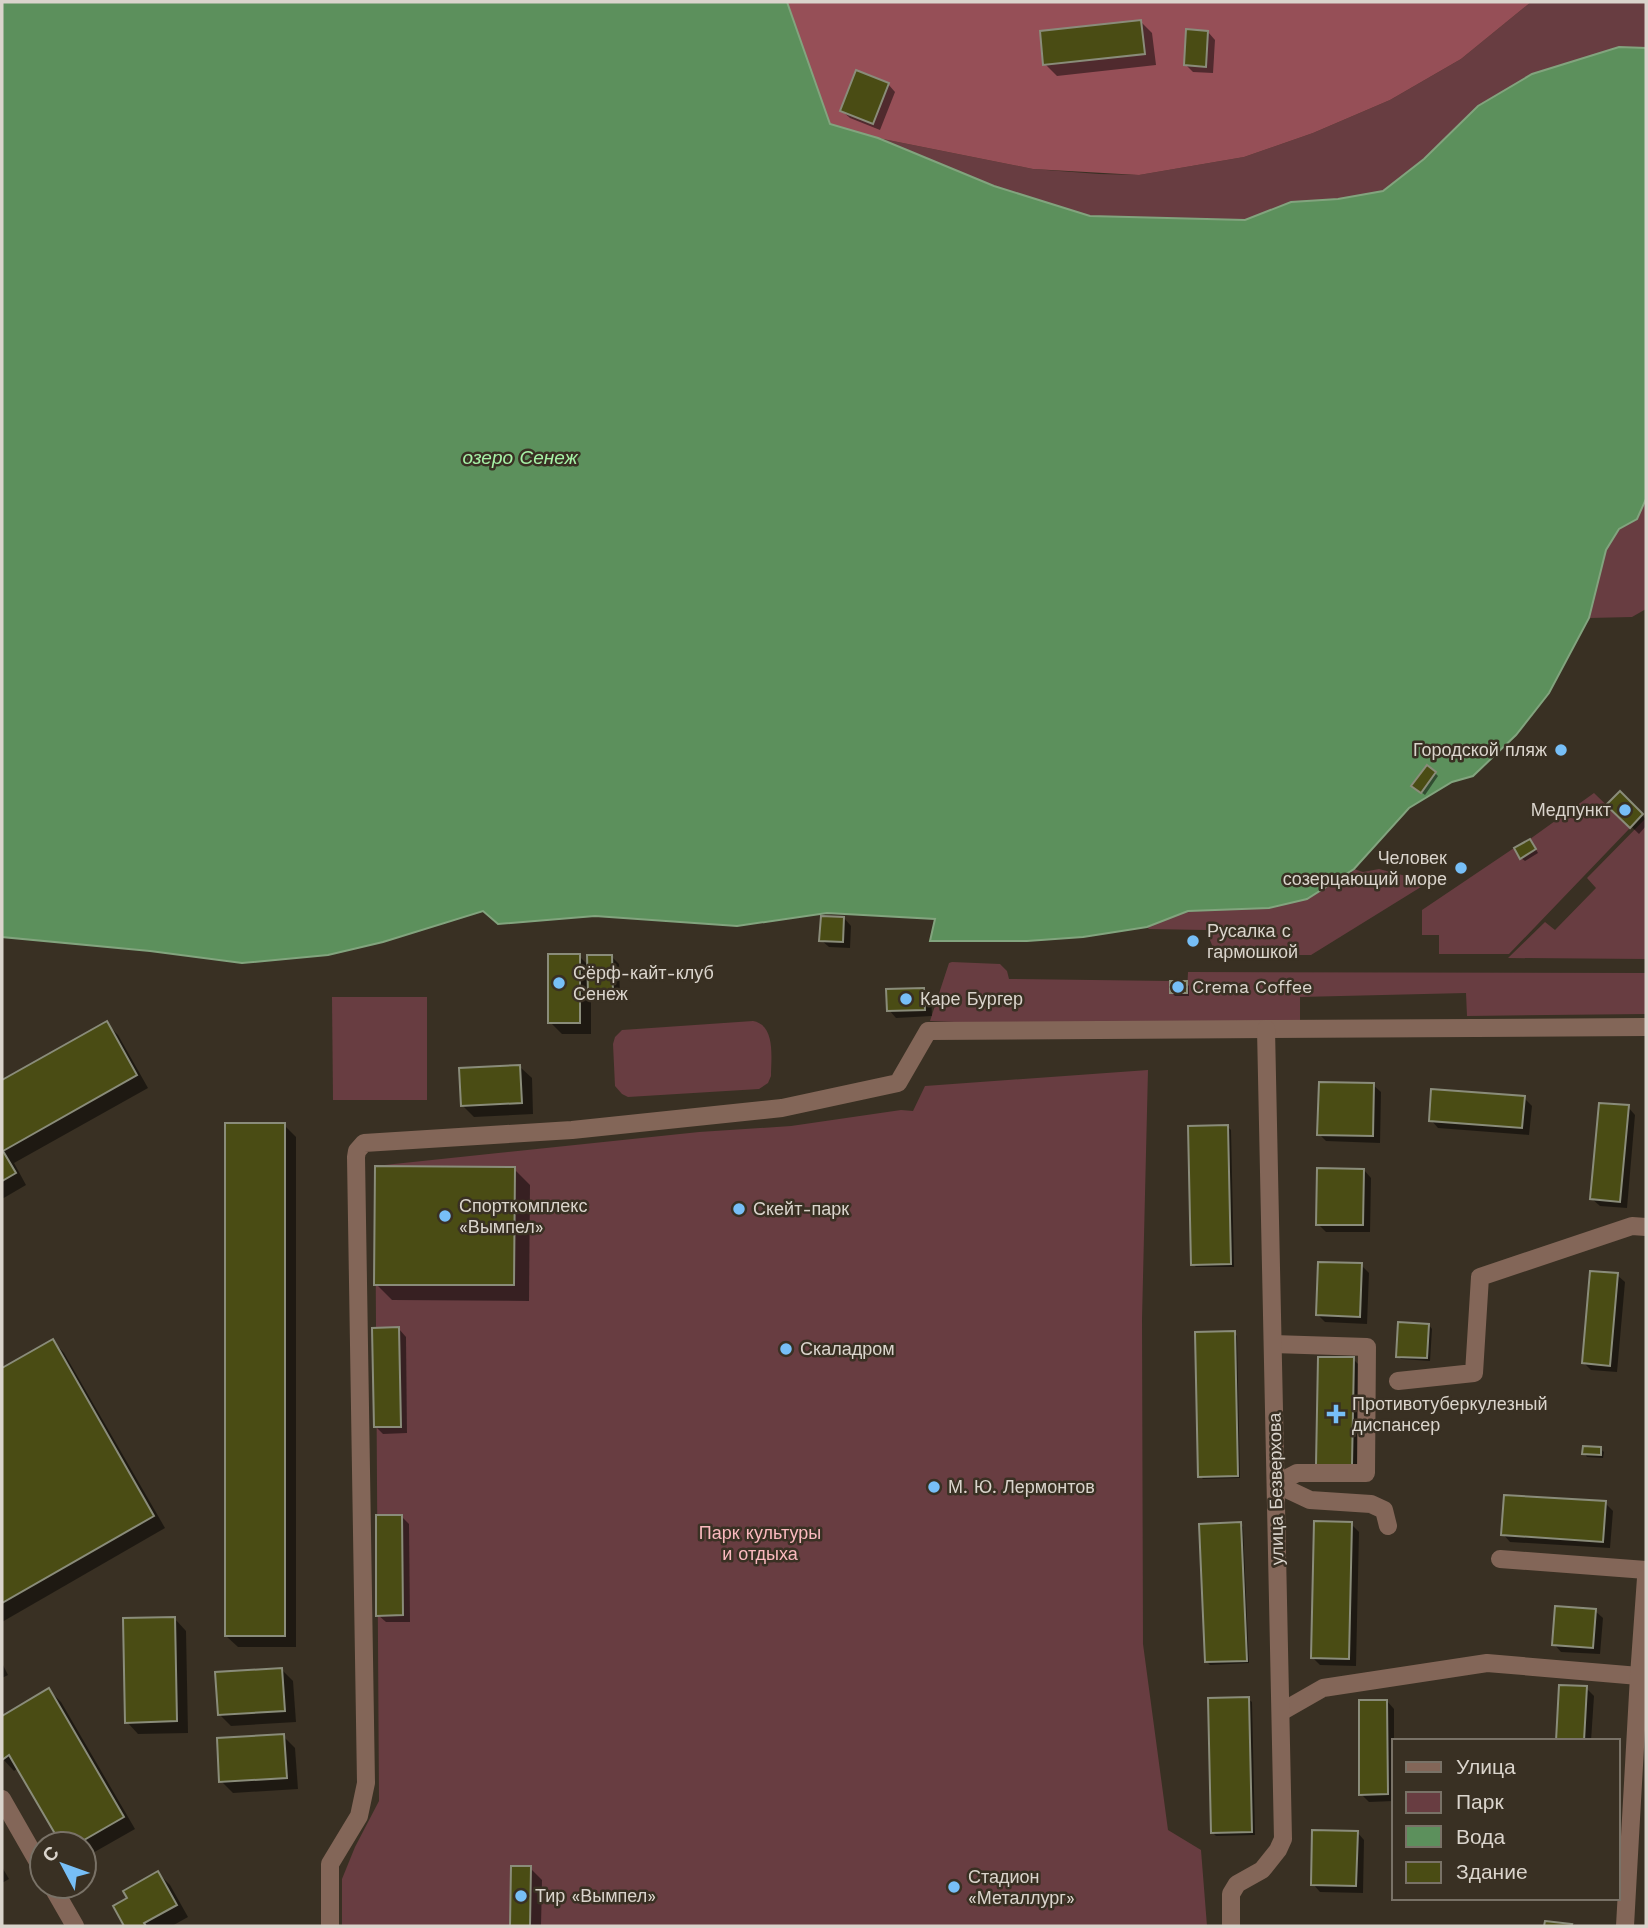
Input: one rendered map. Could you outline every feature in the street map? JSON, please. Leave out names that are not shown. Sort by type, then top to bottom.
[{"type":"street","points":[[330,1926],[330,1864],[356,1822],[362,1808],[366,1783],[357,1151],[363,1143],[572,1130],[782,1108],[898,1083],[928,1031],[1646,1027]]},
{"type":"street","name":"улица Безверхова","points":[[1231,1926],[1231,1894],[1237,1884],[1272,1861],[1283,1839],[1266,1029]]},
{"type":"street","points":[[1398,1381],[1474,1373],[1480,1277],[1632,1226],[1646,1227]]},
{"type":"street","points":[[1273,1344],[1367,1347],[1366,1473],[1297,1473],[1276,1484]]},
{"type":"street","points":[[1276,1484],[1310,1500],[1371,1504],[1384,1510],[1388,1526]]},
{"type":"street","points":[[1500,1559],[1646,1570]]},
{"type":"street","points":[[1626,1926],[1646,1578]]},
{"type":"street","points":[[1281,1712],[1323,1688],[1487,1663],[1639,1676]]},
{"type":"street","points":[[2,1799],[28,1844]]},
{"type":"street","points":[[60,1900],[75,1926]]},
{"type":"green space","points":[[1531,2],[1646,2],[1646,48],[1619,47],[1532,74],[1383,191],[1338,199],[1291,202],[1245,220],[1090,216],[994,186],[878,138],[1033,169],[1099,174],[1139,175],[1244,157],[1313,133],[1390,100],[1461,59]]},
{"type":"green space","points":[[1646,499],[1646,609],[1632,617],[1589,618],[1606,550],[1619,529],[1637,519]]},
{"type":"green space","points":[[1594,793],[1630,828],[1509,954],[1439,954],[1439,935],[1422,935],[1422,910],[1514,848],[1520,858],[1536,850],[1530,839]]},
{"type":"green space","points":[[1646,818],[1646,959],[1508,958],[1545,922],[1555,930],[1596,888],[1587,878]]},
{"type":"green space","points":[[1354,869],[1363,872],[1379,869],[1429,882],[1311,955],[1216,955],[1206,930],[1147,927],[1188,911],[1269,908],[1307,899]]},
{"type":"green space","points":[[949,963],[1000,964],[1007,971],[1009,979],[1170,981],[1171,993],[1187,993],[1188,972],[1646,973],[1646,1014],[1467,1016],[1466,993],[1300,997],[1300,1021],[1003,1024],[930,1021]]},
{"type":"green space","points":[[332,997],[427,997],[427,1100],[333,1100]]},
{"type":"green space","points":[[753,1021],[766,1029],[771,1043],[771,1076],[768,1083],[759,1089],[628,1097],[615,1086],[613,1044],[615,1037],[622,1030]]},
{"type":"green space","name":"Парк культуры и отдыха","points":[[1148,1070],[1142,1319],[1143,1644],[1168,1830],[1201,1850],[1207,1926],[342,1926],[342,1879],[379,1801],[375,1166],[699,1132],[791,1126],[901,1110],[913,1111],[925,1086]]},
{"type":"shaded area","points":[[787,2],[1531,2],[1461,59],[1390,100],[1313,133],[1244,157],[1139,175],[1033,169],[878,138],[830,124]]},
{"type":"water","name":"озеро Сенеж","points":[[2,2],[787,2],[830,124],[878,138],[994,186],[1090,216],[1245,220],[1291,202],[1338,199],[1383,191],[1424,159],[1478,106],[1532,74],[1619,47],[1646,48],[1646,499],[1637,519],[1619,529],[1606,550],[1589,618],[1549,693],[1516,735],[1473,776],[1452,782],[1409,808],[1354,869],[1307,899],[1269,908],[1188,911],[1147,927],[1083,937],[1027,941],[930,941],[935,919],[827,913],[737,926],[595,916],[498,924],[483,911],[383,942],[328,955],[242,963],[2,937]]},
{"type":"building","points":[[1141,20],[1145,54],[1043,65],[1040,31]]},
{"type":"building","points":[[1186,29],[1208,31],[1206,67],[1184,65]]},
{"type":"building","points":[[856,70],[889,83],[873,124],[840,111]]},
{"type":"building","points":[[1427,765],[1436,772],[1421,793],[1411,786]]},
{"type":"building","name":"Медпункт","points":[[1620,791],[1643,814],[1630,828],[1606,805]]},
{"type":"building","points":[[1530,839],[1536,849],[1520,859],[1514,848]]},
{"type":"building","points":[[821,916],[844,917],[843,942],[819,941]]},
{"type":"building","points":[[548,954],[580,954],[580,1023],[548,1023]]},
{"type":"building","points":[[587,955],[612,955],[613,992],[588,993]]},
{"type":"building","name":"Crema Coffee","points":[[1170,981],[1187,981],[1187,993],[1170,993]]},
{"type":"building","name":"Каре Бургер","points":[[924,988],[925,1010],[887,1011],[886,989]]},
{"type":"building","points":[[107,1021],[137,1075],[3,1151],[16,1173],[2,1181],[2,1080]]},
{"type":"building","points":[[520,1065],[522,1103],[461,1106],[459,1068]]},
{"type":"building","points":[[1319,1082],[1374,1083],[1373,1136],[1317,1135]]},
{"type":"building","points":[[1431,1089],[1525,1096],[1522,1128],[1429,1121]]},
{"type":"building","points":[[1599,1103],[1629,1105],[1620,1202],[1590,1199]]},
{"type":"building","points":[[225,1123],[285,1123],[285,1636],[225,1636]]},
{"type":"building","points":[[1228,1125],[1231,1264],[1191,1265],[1188,1126]]},
{"type":"building","name":"Спорткомплекс «Вымпел»","points":[[375,1166],[515,1167],[514,1285],[374,1285]]},
{"type":"building","points":[[1317,1168],[1364,1169],[1363,1225],[1316,1225]]},
{"type":"building","points":[[1318,1262],[1362,1263],[1360,1317],[1316,1315]]},
{"type":"building","points":[[1590,1271],[1618,1273],[1610,1366],[1582,1363]]},
{"type":"building","points":[[1398,1322],[1429,1324],[1427,1358],[1396,1357]]},
{"type":"building","points":[[399,1327],[401,1427],[374,1427],[372,1328]]},
{"type":"building","points":[[1235,1331],[1238,1476],[1198,1477],[1195,1332]]},
{"type":"building","points":[[53,1339],[154,1516],[2,1603],[2,1368]]},
{"type":"building","points":[[1318,1357],[1354,1357],[1352,1465],[1316,1465]]},
{"type":"building","points":[[1583,1446],[1601,1447],[1601,1455],[1582,1454]]},
{"type":"building","points":[[1504,1495],[1606,1501],[1603,1542],[1501,1535]]},
{"type":"building","points":[[376,1515],[402,1515],[403,1615],[376,1616]]},
{"type":"building","points":[[1314,1521],[1352,1522],[1349,1659],[1311,1658]]},
{"type":"building","points":[[1241,1522],[1247,1661],[1205,1662],[1199,1524]]},
{"type":"building","points":[[1555,1606],[1596,1609],[1593,1648],[1552,1645]]},
{"type":"building","points":[[175,1617],[177,1721],[125,1723],[123,1618]]},
{"type":"building","points":[[282,1668],[285,1711],[218,1715],[215,1672]]},
{"type":"building","points":[[1559,1685],[1587,1686],[1584,1739],[1556,1739]]},
{"type":"building","points":[[49,1688],[124,1817],[98,1832],[53,1830],[9,1755],[2,1760],[2,1716]]},
{"type":"building","points":[[1249,1697],[1252,1832],[1211,1833],[1208,1698]]},
{"type":"building","points":[[1359,1700],[1387,1700],[1388,1794],[1359,1795]]},
{"type":"building","points":[[284,1734],[287,1778],[219,1782],[217,1738]]},
{"type":"building","points":[[1312,1830],[1358,1831],[1356,1886],[1311,1885]]},
{"type":"building","name":"Тир «Вымпел»","points":[[511,1866],[531,1866],[530,1926],[510,1926]]},
{"type":"building","points":[[158,1871],[177,1905],[144,1923],[146,1926],[124,1926],[113,1906],[127,1898],[123,1891]]},
{"type":"building","points":[[1545,1921],[1572,1924],[1544,1926]]},
{"type":"place","name":"Городской пляж","points":[[1561,750]]},
{"type":"place","name":"Медпункт","points":[[1625,810]]},
{"type":"place","name":"Человек созерцающий море","points":[[1461,868]]},
{"type":"place","name":"Русалка с гармошкой","points":[[1193,941]]},
{"type":"place","name":"Сёрф-кайт-клуб Сенеж","points":[[559,983]]},
{"type":"place","name":"Crema Coffee","points":[[1178,987]]},
{"type":"place","name":"Каре Бургер","points":[[906,999]]},
{"type":"place","name":"Скейт-парк","points":[[739,1209]]},
{"type":"place","name":"Спорткомплекс «Вымпел»","points":[[445,1216]]},
{"type":"place","name":"Скаладром","points":[[786,1349]]},
{"type":"place","name":"Противотуберкулезный диспансер","points":[[1336,1414]]},
{"type":"place","name":"М. Ю. Лермонтов","points":[[934,1487]]},
{"type":"place","name":"Стадион «Металлург»","points":[[954,1887]]},
{"type":"place","name":"Тир «Вымпел»","points":[[521,1896]]}]
